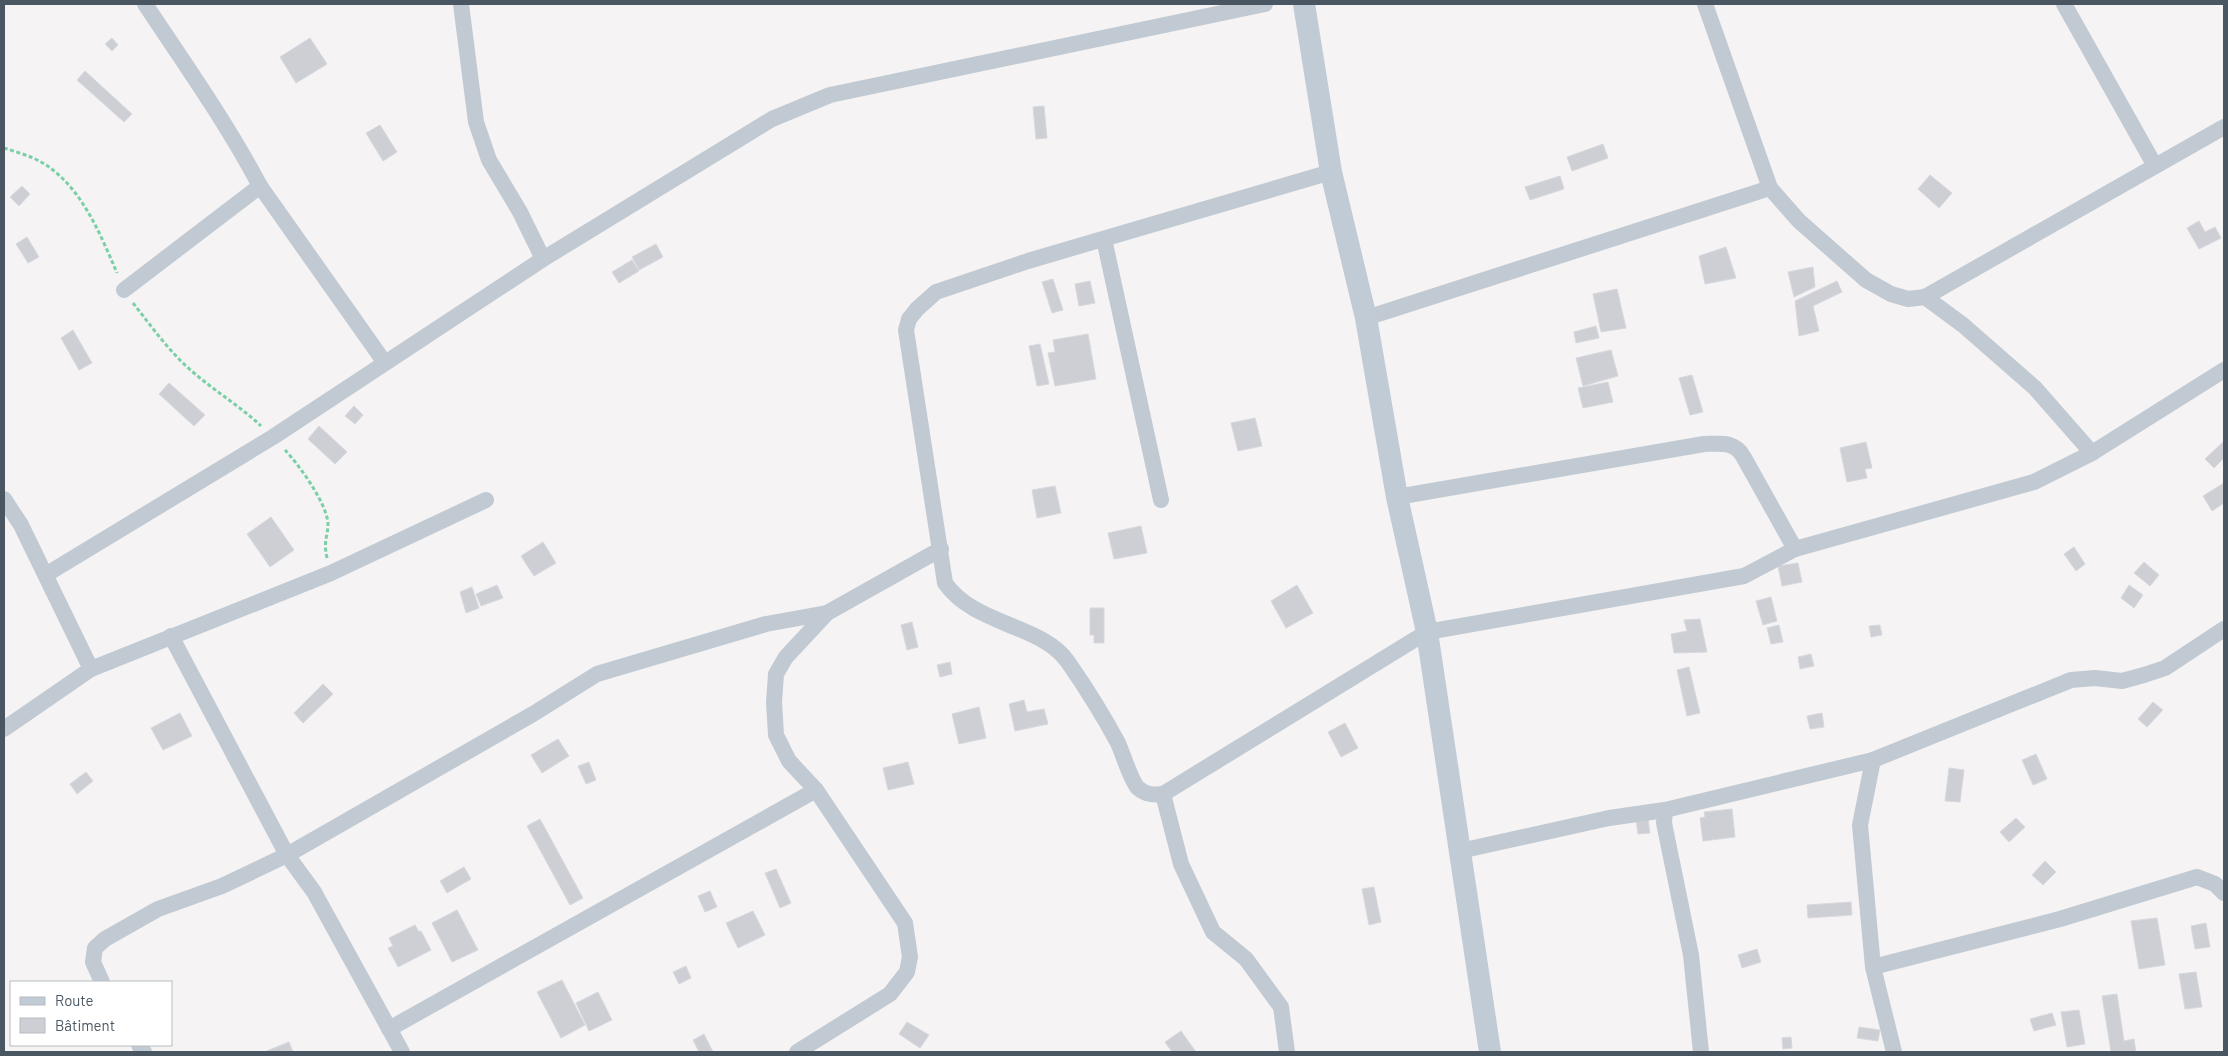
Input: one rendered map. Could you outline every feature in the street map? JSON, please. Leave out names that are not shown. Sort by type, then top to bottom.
[{"type":"street","points":[[145,4],[210,99],[260,186],[385,363]]},
{"type":"street","points":[[461,4],[476,122],[489,160],[520,212],[544,259]]},
{"type":"street","points":[[47,574],[273,437],[544,259],[772,120],[830,95],[1264,4]]},
{"type":"street","points":[[1304,4],[1332,172],[1366,318],[1397,497],[1427,632],[1490,1052]]},
{"type":"street","points":[[1705,4],[1770,188],[1799,221],[1866,280],[1890,294],[1908,299],[1925,297],[2224,126]]},
{"type":"street","points":[[2064,4],[2155,166]]},
{"type":"street","points":[[1332,172],[1028,261],[936,292],[909,319],[906,330],[945,583],[955,597],[970,608],[1051,645],[1066,659],[1102,713],[1137,788],[1151,795],[1163,794],[1427,632],[1744,576],[1795,549],[2034,482],[2092,453],[2224,370]]},
{"type":"street","points":[[124,290],[260,186]]},
{"type":"street","points":[[1366,318],[1770,188]]},
{"type":"street","points":[[1104,239],[1161,500]]},
{"type":"street","points":[[1925,297],[1963,325],[2035,388],[2092,453]]},
{"type":"street","points":[[1397,497],[1704,444],[1732,444],[1744,456],[1795,549]]},
{"type":"street","points":[[4,499],[22,525],[91,669]]},
{"type":"street","points":[[4,729],[91,669],[331,573],[486,500]]},
{"type":"street","points":[[797,1052],[820,1047],[890,994],[907,972],[910,957],[905,923],[816,790],[789,761],[776,735],[774,702],[776,674],[786,656],[827,613],[941,549]]},
{"type":"street","points":[[102,981],[93,962],[95,948],[105,939],[158,909],[222,886],[287,855],[533,714],[597,674],[766,624],[827,613]]},
{"type":"street","points":[[1460,851],[1609,818],[1665,810],[1873,760],[2071,680],[2095,678],[2122,681],[2144,676],[2165,668],[2224,629]]},
{"type":"street","points":[[171,636],[287,855],[314,892],[402,1052]]},
{"type":"street","points":[[1873,760],[1860,825],[1874,967],[1894,1052]]},
{"type":"street","points":[[389,1029],[816,790]]},
{"type":"street","points":[[1163,794],[1181,864],[1209,924],[1213,932],[1246,959],[1281,1007],[1287,1052]]},
{"type":"street","points":[[1665,810],[1664,823],[1691,955],[1701,1052]]},
{"type":"street","points":[[1874,967],[2060,920],[2197,878],[2215,884],[2224,893]]},
{"type":"path","points":[[4,148],[34,158],[66,181],[98,228],[124,290],[157,335],[192,371],[216,392],[240,406],[273,437],[300,467],[318,498],[328,523],[324,544],[331,573]]},
{"type":"building","points":[[112,38],[118,45],[112,51],[105,44]]},
{"type":"building","points":[[310,38],[327,64],[296,83],[280,57]]},
{"type":"building","points":[[85,71],[132,114],[124,122],[77,80]]},
{"type":"building","points":[[1044,106],[1047,138],[1036,139],[1033,107]]},
{"type":"building","points":[[380,125],[397,152],[383,161],[366,133]]},
{"type":"building","points":[[1603,144],[1608,158],[1572,171],[1567,157]]},
{"type":"building","points":[[1930,175],[1952,193],[1939,208],[1918,189]]},
{"type":"building","points":[[1560,176],[1564,189],[1530,200],[1525,187]]},
{"type":"building","points":[[22,186],[30,194],[19,206],[10,197]]},
{"type":"building","points":[[2199,221],[2205,232],[2215,227],[2221,238],[2199,249],[2187,228]]},
{"type":"building","points":[[27,237],[39,257],[28,263],[16,244]]},
{"type":"building","points":[[656,244],[663,257],[639,270],[632,257]]},
{"type":"building","points":[[1726,247],[1736,278],[1705,284],[1699,256]]},
{"type":"building","points":[[632,260],[639,271],[619,283],[612,272]]},
{"type":"building","points":[[1813,267],[1815,287],[1794,297],[1788,272]]},
{"type":"building","points":[[1053,279],[1063,310],[1052,313],[1042,282]]},
{"type":"building","points":[[1090,281],[1095,303],[1079,306],[1075,284]]},
{"type":"building","points":[[1837,281],[1842,292],[1813,306],[1819,331],[1799,336],[1795,301]]},
{"type":"building","points":[[1617,289],[1626,328],[1601,332],[1593,294]]},
{"type":"building","points":[[1596,326],[1599,338],[1576,343],[1574,332]]},
{"type":"building","points":[[73,330],[92,363],[79,370],[61,338]]},
{"type":"building","points":[[1088,334],[1096,379],[1055,386],[1048,353],[1055,352],[1053,340]]},
{"type":"building","points":[[1040,344],[1049,384],[1037,386],[1029,346]]},
{"type":"building","points":[[1611,350],[1618,376],[1583,386],[1576,358]]},
{"type":"building","points":[[1692,375],[1703,412],[1690,415],[1679,378]]},
{"type":"building","points":[[1608,382],[1613,402],[1583,408],[1578,388]]},
{"type":"building","points":[[169,383],[205,415],[194,426],[159,394]]},
{"type":"building","points":[[354,406],[363,415],[355,424],[345,416]]},
{"type":"building","points":[[1255,418],[1262,446],[1238,451],[1231,423]]},
{"type":"building","points":[[319,426],[347,452],[335,464],[308,439]]},
{"type":"building","points":[[1866,442],[1872,468],[1865,469],[1867,478],[1847,482],[1840,448]]},
{"type":"building","points":[[2223,442],[2224,458],[2214,468],[2205,459]]},
{"type":"building","points":[[2224,483],[2224,503],[2212,511],[2203,496]]},
{"type":"building","points":[[1055,486],[1061,513],[1037,518],[1032,490]]},
{"type":"building","points":[[271,517],[294,550],[270,567],[247,534]]},
{"type":"building","points":[[1141,526],[1147,553],[1114,559],[1108,533]]},
{"type":"building","points":[[543,542],[556,563],[534,576],[521,556]]},
{"type":"building","points":[[2074,547],[2085,564],[2076,571],[2064,554]]},
{"type":"building","points":[[2144,562],[2159,575],[2150,586],[2134,573]]},
{"type":"building","points":[[1798,563],[1802,582],[1782,586],[1778,566]]},
{"type":"building","points":[[497,585],[503,598],[481,606],[476,594]]},
{"type":"building","points":[[1297,585],[1313,613],[1286,628],[1271,601]]},
{"type":"building","points":[[2129,585],[2143,595],[2134,608],[2121,598]]},
{"type":"building","points":[[472,587],[479,608],[466,613],[460,592]]},
{"type":"building","points":[[1771,597],[1777,621],[1763,625],[1756,601]]},
{"type":"building","points":[[1090,608],[1104,608],[1104,643],[1094,643],[1094,635],[1090,635]]},
{"type":"building","points":[[1700,619],[1707,652],[1674,653],[1671,634],[1687,631],[1684,620]]},
{"type":"building","points":[[912,622],[918,647],[907,650],[901,625]]},
{"type":"building","points":[[1779,625],[1783,642],[1771,644],[1767,628]]},
{"type":"building","points":[[1880,625],[1882,635],[1871,637],[1869,626]]},
{"type":"building","points":[[1811,654],[1814,666],[1800,669],[1798,657]]},
{"type":"building","points":[[950,662],[952,674],[940,677],[937,665]]},
{"type":"building","points":[[1689,667],[1700,713],[1687,716],[1677,670]]},
{"type":"building","points":[[323,684],[333,694],[303,723],[294,713]]},
{"type":"building","points":[[1024,700],[1027,712],[1044,709],[1048,724],[1015,731],[1009,704]]},
{"type":"building","points":[[2153,702],[2163,710],[2147,727],[2138,719]]},
{"type":"building","points":[[979,707],[986,738],[959,744],[952,714]]},
{"type":"building","points":[[180,713],[192,736],[163,750],[151,728]]},
{"type":"building","points":[[1822,713],[1824,727],[1810,729],[1807,716]]},
{"type":"building","points":[[1345,723],[1358,748],[1341,757],[1328,732]]},
{"type":"building","points":[[558,739],[569,756],[542,773],[531,755]]},
{"type":"building","points":[[2036,754],[2047,779],[2033,785],[2022,760]]},
{"type":"building","points":[[589,762],[596,780],[586,784],[578,766]]},
{"type":"building","points":[[908,762],[914,784],[888,790],[883,768]]},
{"type":"building","points":[[1949,768],[1964,770],[1960,802],[1945,801]]},
{"type":"building","points":[[86,772],[93,781],[77,794],[70,784]]},
{"type":"building","points":[[1732,809],[1735,837],[1703,841],[1700,818],[1705,817],[1704,812]]},
{"type":"building","points":[[2016,818],[2025,827],[2009,842],[2000,832]]},
{"type":"building","points":[[540,819],[583,898],[570,905],[527,826]]},
{"type":"building","points":[[1648,819],[1650,833],[1638,834],[1636,820]]},
{"type":"building","points":[[2045,861],[2056,872],[2043,885],[2032,875]]},
{"type":"building","points":[[464,867],[471,879],[447,893],[440,881]]},
{"type":"building","points":[[776,869],[791,903],[780,908],[765,873]]},
{"type":"building","points":[[1374,887],[1381,922],[1369,925],[1362,889]]},
{"type":"building","points":[[710,891],[717,907],[705,912],[698,896]]},
{"type":"building","points":[[1851,902],[1852,915],[1808,918],[1807,905]]},
{"type":"building","points":[[457,910],[478,950],[452,962],[432,923]]},
{"type":"building","points":[[753,911],[765,935],[738,948],[726,923]]},
{"type":"building","points":[[2157,918],[2165,965],[2139,969],[2131,921]]},
{"type":"building","points":[[2206,923],[2210,947],[2195,949],[2191,926]]},
{"type":"building","points":[[415,925],[419,932],[421,931],[431,950],[398,967],[388,948],[393,946],[389,938]]},
{"type":"building","points":[[1757,949],[1761,962],[1742,968],[1738,955]]},
{"type":"building","points":[[686,966],[691,978],[679,984],[673,972]]},
{"type":"building","points":[[2196,972],[2202,1007],[2185,1009],[2179,974]]},
{"type":"building","points":[[562,980],[585,1025],[561,1038],[537,992]]},
{"type":"building","points":[[598,992],[612,1020],[589,1031],[576,1003]]},
{"type":"building","points":[[2117,994],[2124,1041],[2134,1039],[2136,1052],[2111,1052],[2102,996]]},
{"type":"building","points":[[2079,1010],[2085,1044],[2067,1047],[2061,1012]]},
{"type":"building","points":[[2052,1013],[2056,1025],[2034,1031],[2030,1019]]},
{"type":"building","points":[[907,1022],[929,1035],[920,1048],[899,1034]]},
{"type":"building","points":[[1859,1027],[1880,1030],[1878,1041],[1857,1038]]},
{"type":"building","points":[[1181,1031],[1196,1052],[1172,1052],[1165,1042]]},
{"type":"building","points":[[704,1034],[713,1052],[699,1052],[693,1040]]},
{"type":"building","points":[[1791,1037],[1792,1048],[1783,1049],[1782,1038]]},
{"type":"building","points":[[289,1042],[293,1052],[264,1052]]}]
